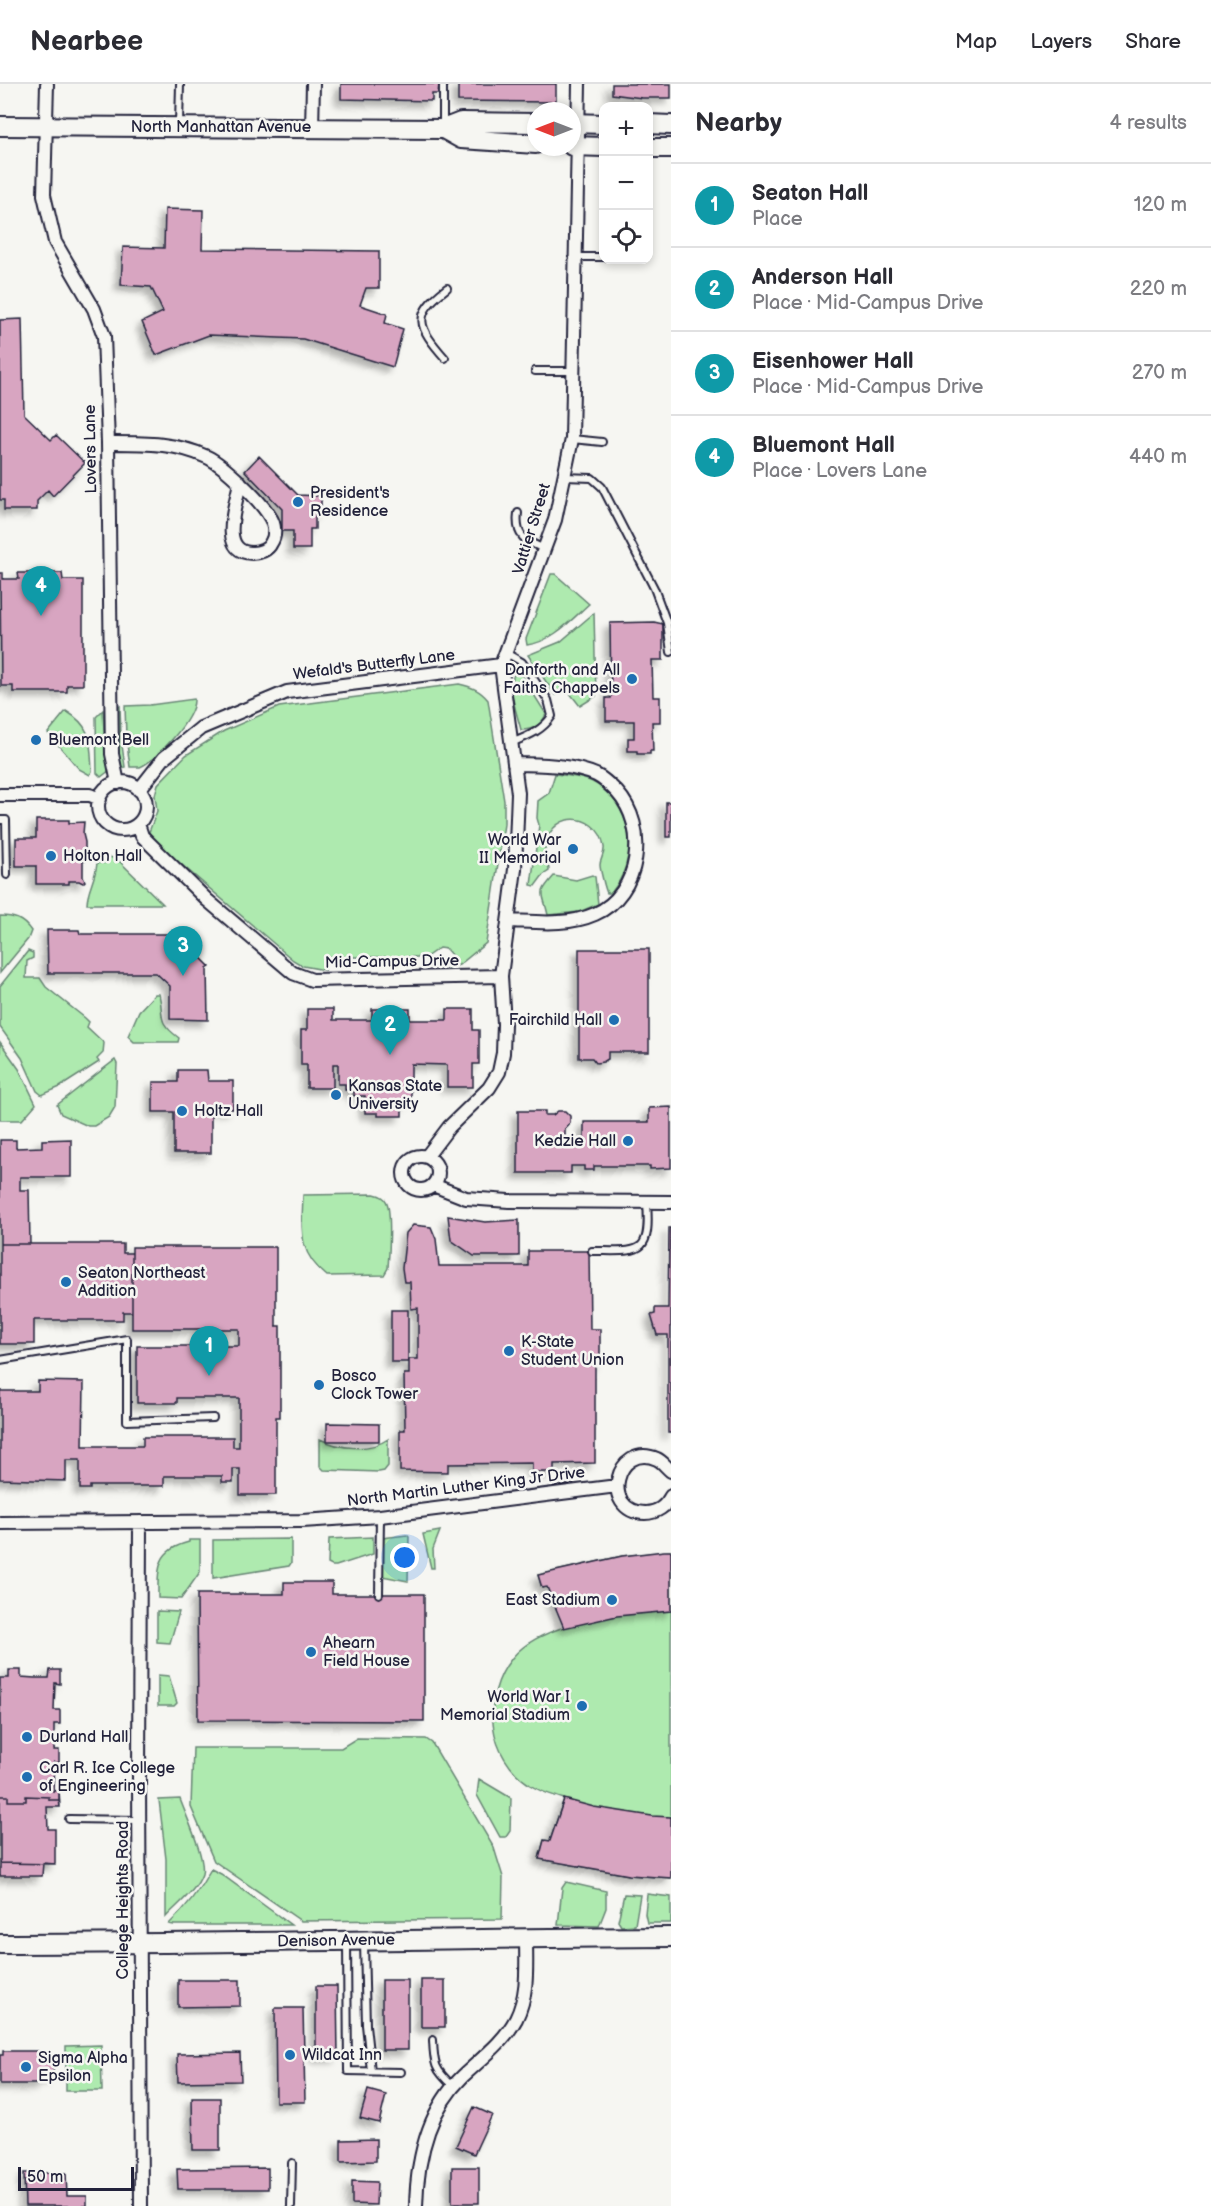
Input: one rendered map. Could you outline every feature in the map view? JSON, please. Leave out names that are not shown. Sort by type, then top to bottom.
[{"type":"street","name":"Lovers Lane","points":[[47,84],[44,195],[46,207],[55,242],[94,309],[104,336],[108,443],[112,754],[118,783]]},
{"type":"street","points":[[312,128],[313,84]]},
{"type":"street","name":"Vattier Street","points":[[577,102],[579,84]]},
{"type":"street","name":"North Manhattan Avenue","points":[[0,126],[443,129],[461,122],[527,123]]},
{"type":"street","points":[[581,123],[599,124]]},
{"type":"street","points":[[653,124],[671,125]]},
{"type":"street","name":"North Manhattan Avenue","points":[[443,129],[461,139],[527,143]]},
{"type":"street","points":[[581,146],[599,147]]},
{"type":"street","points":[[653,148],[671,148]]},
{"type":"street","name":"Vattier Street","points":[[501,976],[516,847],[518,793],[501,665],[545,550],[565,477],[572,439],[576,257],[575,156]]},
{"type":"street","points":[[108,443],[146,442],[180,447],[208,458],[240,483],[271,518],[274,528],[273,542],[261,552],[250,553],[240,549],[231,536],[240,483]]},
{"type":"street","name":"Wefald's Butterfly Lane","points":[[139,790],[164,758],[201,728],[287,692],[501,665]]},
{"type":"street","points":[[508,921],[573,921],[595,914],[610,905],[626,884],[637,854],[635,824],[630,810],[609,783],[597,776],[565,767],[514,764]]},
{"type":"street","points":[[118,783],[126,783],[139,790],[143,795],[146,808],[142,820],[124,830],[109,826],[100,814],[100,799],[107,789],[118,783]]},
{"type":"street","points":[[0,795],[90,795],[100,799]]},
{"type":"street","name":"Mid-Campus Drive","points":[[138,824],[142,836],[204,897],[293,973],[312,980],[501,976]]},
{"type":"street","points":[[427,1156],[449,1127],[489,1088],[498,1072],[503,1053],[504,1036],[501,976]]},
{"type":"street","points":[[415,1156],[427,1156],[436,1164],[438,1175],[433,1185],[423,1190],[412,1188],[403,1174],[406,1163],[415,1156]]},
{"type":"street","points":[[433,1185],[466,1198],[508,1201],[671,1202]]},
{"type":"street","points":[[671,1471],[656,1458],[639,1457],[620,1471],[617,1486],[619,1494],[628,1507],[643,1513],[658,1510],[671,1497]]},
{"type":"street","name":"North Martin Luther King Jr Drive","points":[[0,1523],[302,1521],[380,1516],[617,1486]]},
{"type":"street","name":"College Heights Road","points":[[140,1522],[141,2206]]},
{"type":"street","points":[[416,2206],[418,2166],[425,2139],[436,2112],[453,2086],[501,2040],[516,2019],[526,1983],[526,1937]]},
{"type":"street","name":"Denison Avenue","points":[[0,1944],[671,1937]]},
{"type":"lane","points":[[179,128],[180,84]]},
{"type":"lane","points":[[443,84],[443,129]]},
{"type":"lane","points":[[576,257],[599,257]]},
{"type":"lane","points":[[446,358],[434,345],[423,326],[423,313],[430,301],[447,288]]},
{"type":"lane","points":[[535,371],[573,371]]},
{"type":"lane","points":[[572,439],[602,442]]},
{"type":"lane","points":[[565,477],[592,478],[602,487],[654,588],[667,623],[671,652]]},
{"type":"lane","points":[[518,513],[517,526],[520,536],[545,550]]},
{"type":"lane","points":[[506,653],[522,662],[548,700],[552,716],[545,726],[511,743]]},
{"type":"lane","points":[[0,820],[6,820],[7,874]]},
{"type":"lane","points":[[592,1251],[634,1251],[640,1248],[646,1241],[648,1228],[647,1202]]},
{"type":"lane","points":[[0,1360],[127,1339],[127,1421],[213,1418]]},
{"type":"lane","points":[[379,1594],[380,1516]]},
{"type":"lane","points":[[69,1819],[139,1820]]},
{"type":"lane","points":[[355,1940],[371,2071]]},
{"type":"lane","points":[[355,1940],[348,2071],[401,2072]]},
{"type":"lane","points":[[433,2040],[434,2066],[439,2074],[453,2086]]},
{"type":"lane","points":[[291,2206],[292,2163]]},
{"type":"green space","points":[[551,574],[555,574],[589,604],[553,635],[527,645],[526,639]]},
{"type":"green space","points":[[594,613],[596,696],[580,706],[566,688],[555,695],[528,655],[560,642]]},
{"type":"green space","points":[[518,669],[546,714],[539,724],[525,730],[521,730],[512,690],[514,675]]},
{"type":"green space","points":[[459,684],[475,689],[488,700],[504,801],[504,824],[486,943],[459,965],[448,968],[454,958],[446,949],[439,948],[426,957],[324,957],[325,970],[303,966],[293,960],[154,841],[149,832],[157,811],[155,795],[158,784],[186,755],[224,731],[279,707]]},
{"type":"green space","points":[[194,699],[188,717],[174,738],[147,763],[140,767],[130,767],[125,706]]},
{"type":"green space","points":[[120,706],[125,767],[121,768],[117,708]]},
{"type":"green space","points":[[103,710],[105,752],[110,770],[101,777],[97,773],[96,717]]},
{"type":"green space","points":[[66,711],[86,729],[91,752],[92,771],[90,775],[79,769],[48,733]]},
{"type":"green space","points":[[555,774],[578,777],[594,783],[611,796],[620,809],[626,822],[629,852],[620,880],[611,893],[607,893],[601,870],[600,863],[604,850],[600,835],[592,825],[574,819],[562,822],[550,832],[545,847],[549,871],[535,886],[531,885],[539,825],[538,801],[549,793]]},
{"type":"green space","points":[[105,857],[116,858],[163,904],[87,904],[97,863],[105,863]]},
{"type":"green space","points":[[592,875],[595,877],[598,904],[579,912],[548,915],[543,891],[554,876],[576,880]]},
{"type":"green space","points":[[0,916],[18,919],[31,931],[28,939],[0,973]]},
{"type":"green space","points":[[28,951],[33,953],[33,958],[27,961],[26,978],[40,978],[46,987],[89,1022],[87,1027],[104,1043],[103,1053],[97,1059],[99,1062],[60,1087],[42,1095],[37,1091],[22,1058],[0,1027],[0,986]]},
{"type":"green space","points":[[155,994],[159,994],[162,1018],[171,1032],[179,1038],[178,1042],[134,1042],[128,1036],[139,1011]]},
{"type":"green space","points":[[0,1042],[19,1069],[36,1104],[22,1120],[0,1120]]},
{"type":"green space","points":[[115,1060],[117,1064],[115,1107],[109,1117],[94,1126],[88,1126],[61,1114],[57,1105]]},
{"type":"green space","points":[[374,1194],[385,1199],[389,1213],[388,1268],[384,1275],[327,1276],[310,1258],[303,1240],[303,1195]]},
{"type":"green space","points":[[320,1439],[354,1448],[372,1446],[388,1439],[388,1466],[384,1471],[379,1472],[324,1470],[320,1466]]},
{"type":"green space","points":[[440,1531],[433,1549],[434,1568],[431,1568],[423,1534]]},
{"type":"green space","points":[[407,1535],[409,1537],[408,1581],[382,1576],[382,1538]]},
{"type":"green space","points":[[373,1537],[373,1554],[336,1566],[328,1564],[329,1539]]},
{"type":"green space","points":[[291,1539],[289,1566],[213,1578],[213,1540]]},
{"type":"green space","points":[[189,1540],[200,1540],[200,1572],[181,1599],[158,1598],[161,1562],[170,1550]]},
{"type":"green space","name":"World War I Memorial Stadium","points":[[671,1551],[671,1878],[629,1875],[539,1859],[544,1840],[550,1841],[564,1799],[530,1785],[516,1773],[505,1759],[497,1743],[493,1725],[496,1690],[502,1673],[512,1658],[535,1639],[564,1627],[548,1587],[542,1588],[538,1575],[622,1556]]},
{"type":"green space","points":[[157,1611],[179,1612],[170,1643],[157,1642]]},
{"type":"green space","points":[[158,1675],[169,1676],[177,1703],[174,1706],[158,1706]]},
{"type":"green space","points":[[357,1738],[426,1739],[432,1743],[494,1848],[503,1877],[502,1919],[301,1921],[214,1861],[191,1807],[193,1748],[341,1748]]},
{"type":"green space","points":[[479,1779],[511,1798],[510,1831],[506,1837],[500,1837],[477,1795]]},
{"type":"green space","points":[[180,1799],[201,1858],[202,1874],[191,1891],[166,1917],[166,1859],[159,1800]]},
{"type":"green space","points":[[211,1869],[291,1925],[169,1924],[192,1898]]},
{"type":"green space","points":[[566,1882],[606,1891],[606,1908],[599,1926],[558,1925],[562,1888]]},
{"type":"green space","points":[[624,1894],[640,1895],[635,1925],[621,1926],[618,1921]]},
{"type":"green space","points":[[647,1894],[671,1897],[671,1923],[647,1923],[645,1914]]},
{"type":"green space","points":[[101,2045],[102,2091],[66,2091],[66,2046]]},
{"type":"building","points":[[341,84],[439,84],[438,94],[432,94],[432,101],[341,99]]},
{"type":"building","points":[[458,84],[556,84],[556,102],[458,101]]},
{"type":"building","points":[[612,84],[671,84],[671,98],[642,98],[612,94]]},
{"type":"building","points":[[165,209],[203,210],[202,249],[379,251],[379,288],[366,288],[360,305],[387,314],[385,323],[403,329],[393,367],[303,339],[209,335],[156,355],[142,322],[163,312],[151,287],[121,285],[123,247],[164,248]]},
{"type":"building","points":[[22,319],[24,414],[51,440],[56,435],[85,463],[53,496],[48,490],[37,501],[37,510],[4,510],[4,500],[0,500],[0,320]]},
{"type":"building","name":"President's Residence","points":[[259,456],[298,495],[321,496],[321,513],[315,513],[315,529],[310,529],[310,549],[293,549],[293,531],[282,531],[282,509],[245,471]]},
{"type":"building","points":[[0,573],[3,573],[3,579],[19,579],[18,573],[62,573],[63,580],[83,580],[83,685],[67,685],[67,692],[13,692],[13,686],[1,686]]},
{"type":"building","name":"Danforth and All Faiths Chappels","points":[[654,622],[663,624],[663,660],[652,660],[653,697],[660,697],[660,722],[652,722],[653,751],[650,751],[650,754],[637,754],[637,751],[628,751],[628,738],[634,738],[634,721],[606,721],[606,698],[611,698],[610,623]]},
{"type":"building","points":[[666,802],[671,802],[671,837],[666,837]]},
{"type":"building","name":"Holton Hall","points":[[36,820],[84,822],[83,877],[85,881],[83,883],[69,881],[69,884],[36,884],[36,866],[16,866],[16,838],[36,838]]},
{"type":"building","points":[[47,930],[79,930],[80,934],[173,934],[175,932],[210,967],[207,969],[208,1020],[170,1019],[170,986],[156,973],[48,973]]},
{"type":"building","name":"Fairchild Hall","points":[[579,949],[649,949],[649,1052],[608,1052],[608,1059],[596,1063],[592,1058],[579,1058]]},
{"type":"building","points":[[307,1009],[333,1009],[333,1020],[372,1020],[372,1009],[410,1009],[410,1020],[447,1020],[447,1009],[473,1009],[473,1030],[479,1030],[479,1064],[473,1064],[473,1087],[447,1087],[447,1065],[411,1064],[411,1102],[402,1102],[402,1116],[378,1116],[378,1113],[365,1113],[365,1096],[354,1096],[354,1090],[345,1090],[345,1084],[338,1084],[338,1064],[333,1064],[333,1088],[307,1088],[307,1065],[301,1065],[301,1030],[307,1030]]},
{"type":"building","name":"Holtz Hall","points":[[178,1070],[207,1070],[208,1081],[233,1081],[233,1109],[211,1109],[211,1153],[174,1153],[174,1112],[153,1112],[153,1082],[178,1082]]},
{"type":"building","name":"Kedzie Hall","points":[[671,1107],[671,1168],[594,1166],[594,1170],[584,1170],[584,1166],[571,1166],[571,1173],[518,1173],[518,1111],[545,1111],[545,1115],[553,1115],[558,1111],[565,1111],[570,1116],[570,1123],[565,1129],[565,1144],[584,1144],[584,1122],[649,1122],[649,1108]]},
{"type":"building","points":[[71,1139],[71,1177],[20,1177],[20,1190],[29,1190],[30,1244],[0,1244],[0,1140],[16,1140],[16,1148],[42,1147],[42,1140]]},
{"type":"building","points":[[448,1216],[485,1222],[519,1220],[519,1256],[474,1256],[451,1240]]},
{"type":"building","name":"K-State Student Union","points":[[413,1225],[431,1227],[436,1239],[439,1266],[528,1266],[528,1251],[589,1251],[590,1329],[600,1329],[600,1363],[595,1363],[595,1463],[554,1464],[554,1472],[532,1472],[532,1463],[448,1464],[448,1472],[400,1471],[400,1430],[405,1430],[404,1374],[409,1374],[409,1359],[418,1359],[418,1308],[411,1309],[410,1282],[404,1282],[402,1268],[406,1233]]},
{"type":"building","points":[[669,1228],[671,1228],[671,1433],[668,1433],[668,1335],[657,1335],[651,1315],[655,1314],[655,1308],[668,1308]]},
{"type":"building","name":"Seaton Northeast Addition","points":[[0,1244],[123,1244],[123,1253],[132,1253],[132,1312],[123,1312],[123,1320],[34,1320],[34,1344],[0,1344]]},
{"type":"building","points":[[132,1247],[276,1247],[276,1326],[280,1326],[280,1417],[276,1417],[276,1495],[240,1495],[240,1469],[233,1469],[233,1482],[222,1482],[222,1476],[164,1476],[164,1486],[90,1486],[90,1489],[80,1489],[80,1460],[66,1460],[66,1481],[0,1479],[0,1391],[38,1391],[38,1381],[84,1382],[83,1446],[143,1446],[143,1437],[233,1437],[233,1447],[239,1447],[239,1398],[177,1398],[177,1403],[137,1403],[137,1346],[239,1346],[239,1329],[132,1329]]},
{"type":"building","points":[[391,1310],[408,1310],[408,1362],[391,1362]]},
{"type":"building","points":[[327,1423],[379,1424],[379,1441],[327,1441]]},
{"type":"building","name":"East Stadium","points":[[671,1551],[671,1611],[617,1616],[564,1628],[547,1587],[542,1588],[538,1575],[622,1556]]},
{"type":"building","name":"Ahearn Field House","points":[[284,1582],[332,1582],[332,1594],[424,1594],[424,1721],[198,1720],[197,1594],[284,1594]]},
{"type":"building","name":"Carl R. Ice College of Engineering","points":[[9,1670],[21,1670],[21,1677],[49,1678],[50,1670],[60,1670],[60,1684],[55,1683],[54,1710],[60,1710],[60,1724],[54,1724],[54,1750],[59,1750],[59,1763],[54,1762],[53,1791],[59,1790],[60,1807],[47,1807],[48,1829],[55,1829],[55,1864],[43,1863],[42,1876],[0,1876],[0,1678],[9,1678]]},
{"type":"building","name":"Carl R. Ice College of Engineering","points":[[9,1670],[21,1670],[21,1677],[49,1678],[50,1670],[60,1670],[60,1684],[55,1683],[54,1710],[60,1710],[60,1724],[54,1724],[54,1750],[59,1750],[59,1763],[54,1762],[53,1791],[59,1790],[59,1800],[26,1796],[26,1801],[8,1801],[8,1796],[0,1796],[0,1678],[9,1678]]},
{"type":"building","points":[[0,1796],[8,1796],[8,1801],[26,1801],[26,1796],[59,1800],[60,1807],[47,1807],[48,1829],[55,1829],[55,1864],[0,1863]]},
{"type":"building","points":[[564,1799],[594,1807],[671,1817],[671,1878],[629,1875],[539,1859],[544,1840],[550,1841]]},
{"type":"building","points":[[178,1980],[240,1980],[240,2006],[178,2007]]},
{"type":"building","points":[[382,1980],[408,1980],[408,2050],[382,2050]]},
{"type":"building","points":[[421,1980],[445,1980],[445,2027],[421,2027]]},
{"type":"building","points":[[316,1986],[337,1986],[338,2057],[316,2057]]},
{"type":"building","name":"Wildcat Inn","points":[[275,2008],[303,2008],[305,2102],[276,2102]]},
{"type":"building","name":"Sigma Alpha Epsilon","points":[[3,2051],[41,2051],[41,2055],[53,2055],[53,2079],[41,2079],[41,2084],[0,2084],[0,2055],[3,2055]]},
{"type":"building","points":[[240,2053],[241,2081],[178,2082],[177,2054]]},
{"type":"building","points":[[368,2090],[386,2095],[379,2123],[360,2118]]},
{"type":"building","points":[[192,2098],[220,2098],[220,2150],[193,2150]]},
{"type":"building","points":[[474,2107],[492,2115],[474,2154],[456,2146]]},
{"type":"building","points":[[376,2139],[376,2161],[341,2162],[341,2140]]},
{"type":"building","points":[[452,2167],[479,2167],[479,2203],[452,2203]]},
{"type":"building","points":[[268,2168],[268,2189],[178,2189],[177,2169]]},
{"type":"building","points":[[24,2173],[66,2173],[67,2196],[87,2196],[87,2206],[25,2206]]},
{"type":"building","points":[[352,2181],[377,2182],[376,2205],[352,2204]]},
{"type":"place","name":"President's Residence","points":[[298,502]]},
{"type":"place","name":"Bluemont Hall","points":[[41,616]]},
{"type":"place","name":"Danforth and All Faiths Chappels","points":[[632,679]]},
{"type":"place","name":"Bluemont Bell","points":[[36,740]]},
{"type":"place","name":"World War II Memorial","points":[[573,849]]},
{"type":"place","name":"Holton Hall","points":[[51,856]]},
{"type":"place","name":"Eisenhower Hall","points":[[183,976]]},
{"type":"place","name":"Fairchild Hall","points":[[614,1020]]},
{"type":"place","name":"Anderson Hall","points":[[390,1055]]},
{"type":"place","name":"Kansas State University","points":[[336,1095]]},
{"type":"place","name":"Holtz Hall","points":[[182,1111]]},
{"type":"place","name":"Kedzie Hall","points":[[628,1141]]},
{"type":"place","name":"Seaton Northeast Addition","points":[[66,1282]]},
{"type":"place","name":"K-State Student Union","points":[[509,1351]]},
{"type":"place","name":"Seaton Hall","points":[[209,1376]]},
{"type":"place","name":"Bosco Clock Tower","points":[[319,1385]]},
{"type":"place","name":"East Stadium","points":[[612,1600]]},
{"type":"place","name":"Ahearn Field House","points":[[311,1652]]},
{"type":"place","name":"World War I Memorial Stadium","points":[[582,1706]]},
{"type":"place","name":"Durland Hall","points":[[27,1737]]},
{"type":"place","name":"Carl R. Ice College of Engineering","points":[[27,1777]]},
{"type":"place","name":"Wildcat Inn","points":[[290,2055]]},
{"type":"place","name":"Sigma Alpha Epsilon","points":[[26,2067]]}]
